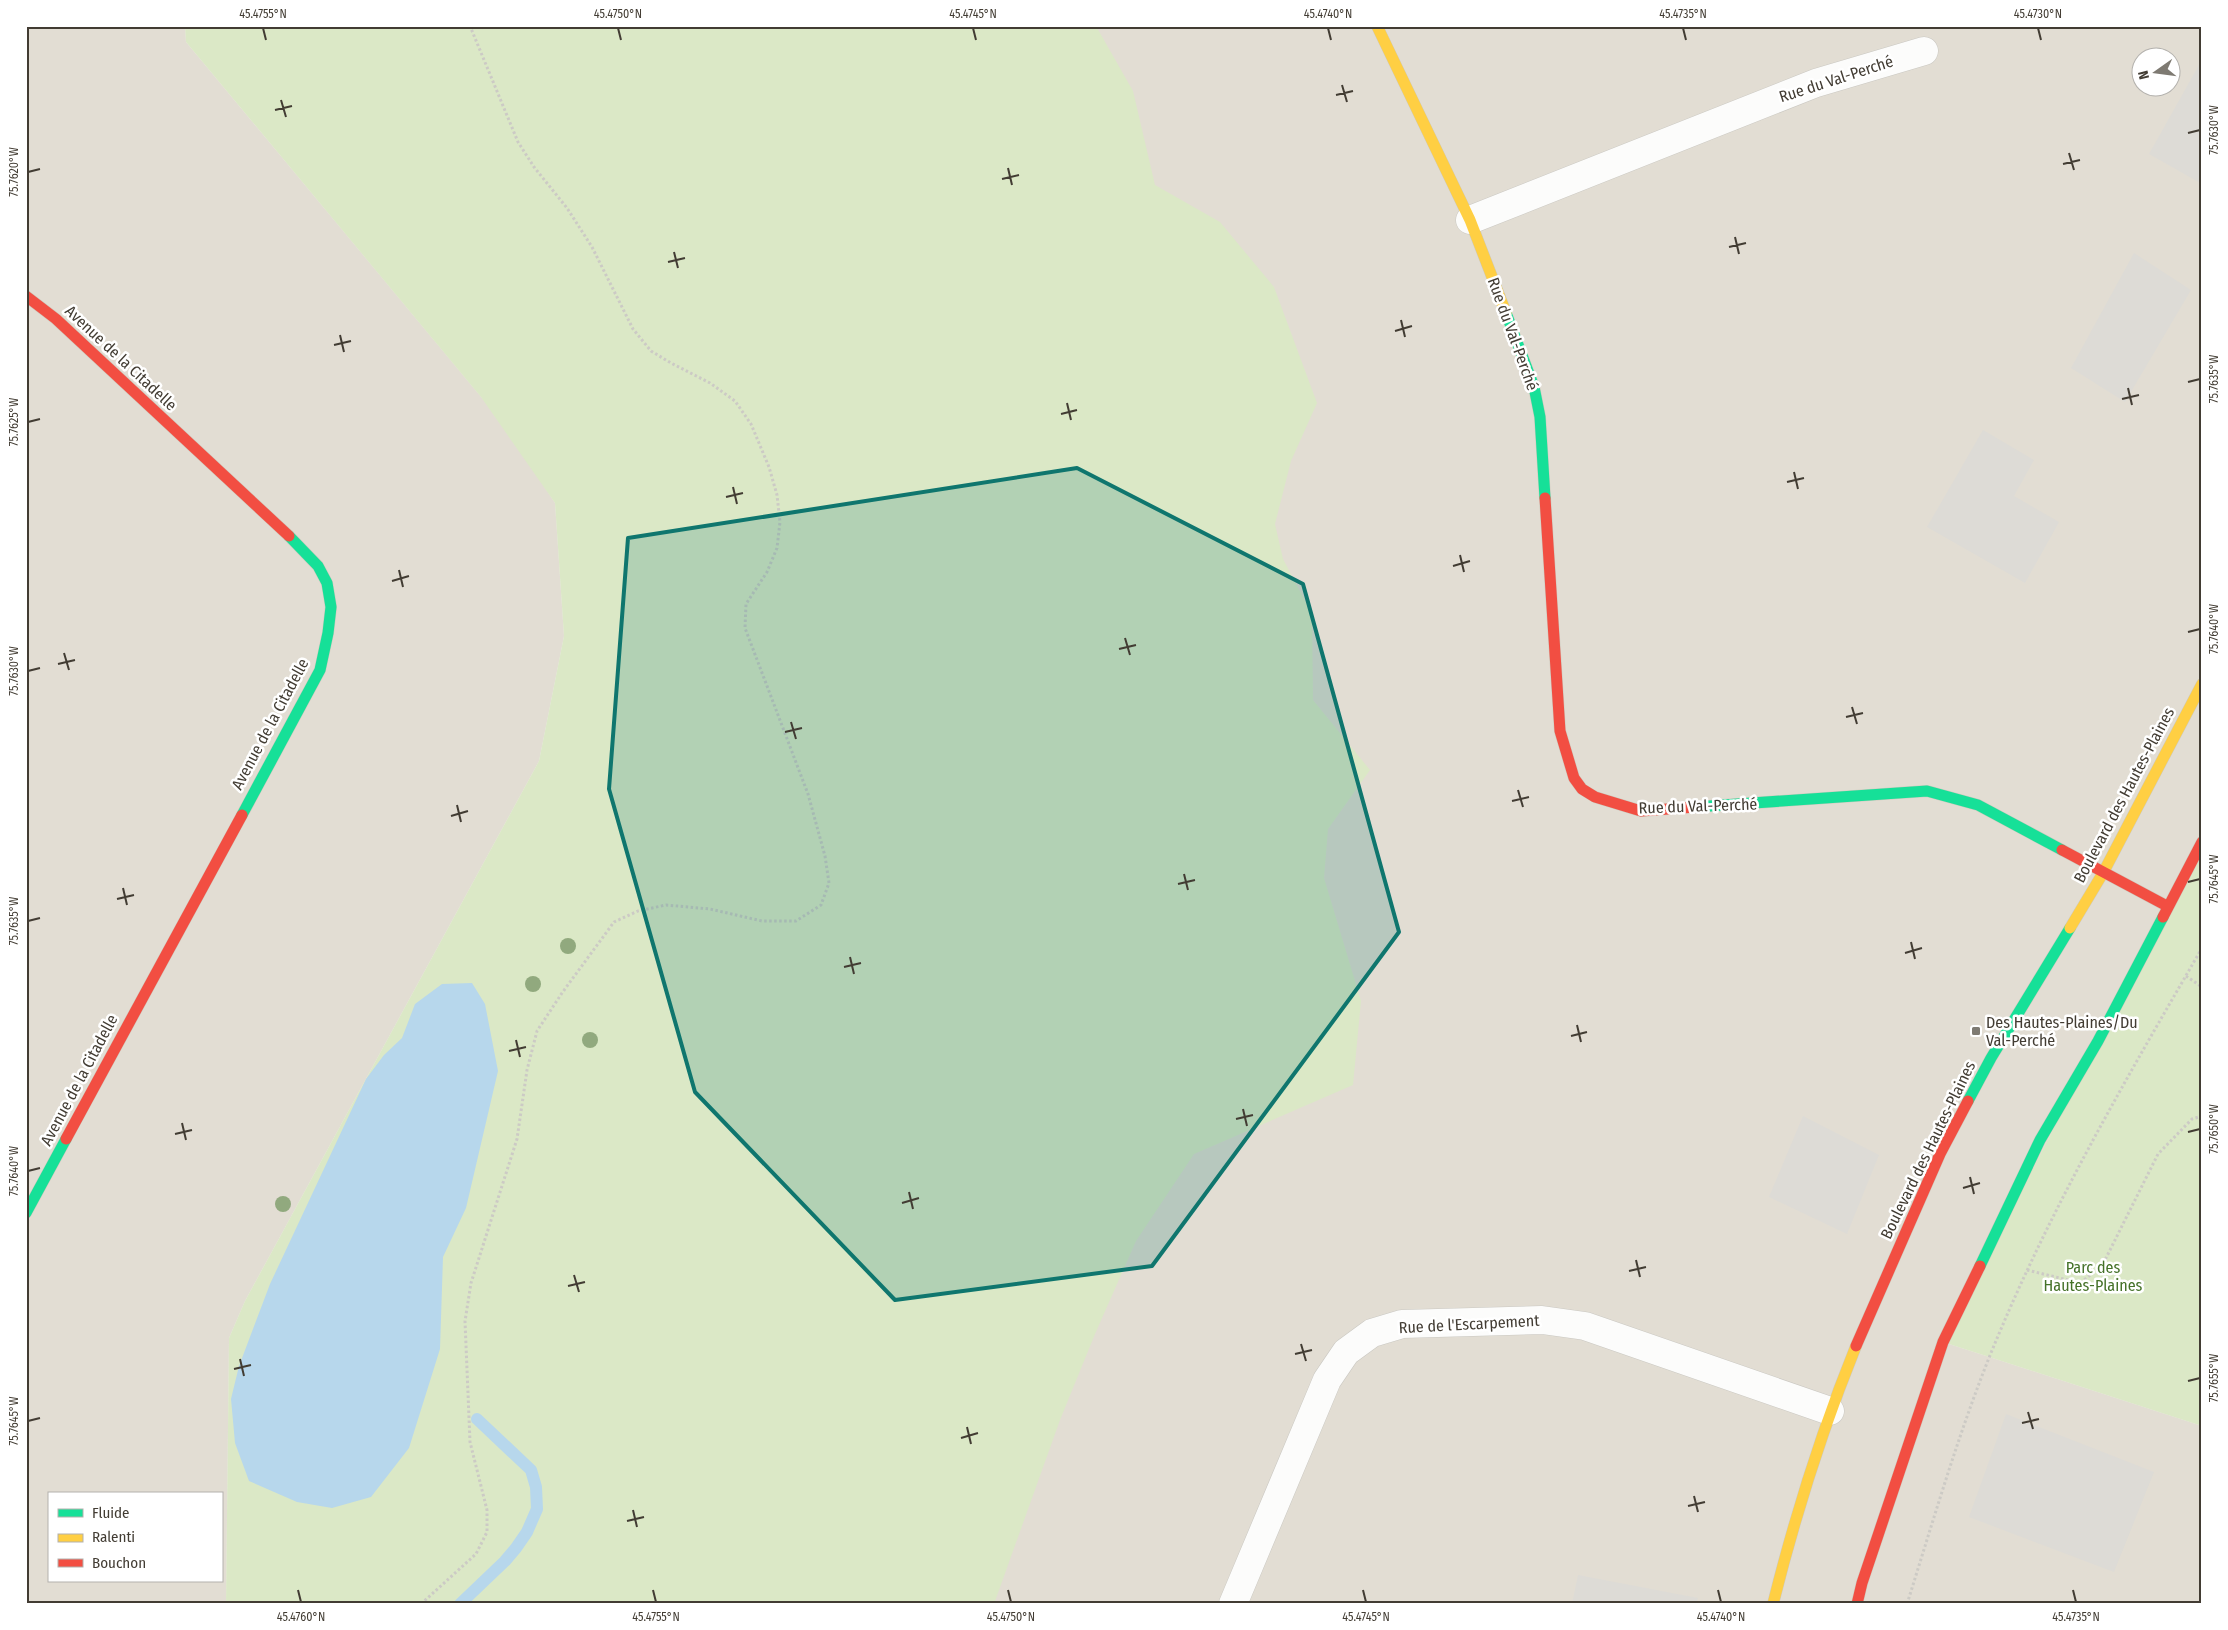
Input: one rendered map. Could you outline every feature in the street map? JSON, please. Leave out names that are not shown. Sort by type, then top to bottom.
[{"type":"street","name":"Rue du Val-Perché","points":[[1377,26],[1470,220],[1534,387],[1540,417],[1560,731],[1566,760],[1581,788],[1610,803],[1641,811],[1927,791],[1978,806],[2102,873],[2168,906]]},
{"type":"street","name":"Rue du Val-Perché","points":[[1470,220],[1816,83],[1924,51]]},
{"type":"street","name":"Avenue de la Citadelle","points":[[26,296],[56,319],[304,550],[322,572],[332,602],[328,636],[320,670],[26,1213]]},
{"type":"street","name":"Boulevard des Hautes-Plaines","points":[[1772,1604],[1794,1522],[1830,1411],[1870,1311],[1940,1154],[1991,1058],[2102,873],[2202,684]]},
{"type":"street","points":[[1857,1604],[1862,1582],[1943,1342],[2040,1140],[2098,1041],[2202,842]]},
{"type":"street","name":"Rue de l'Escarpement","points":[[1233,1604],[1327,1380],[1346,1352],[1372,1333],[1402,1324],[1542,1320],[1585,1326],[1830,1411]]},
{"type":"path","points":[[420,1604],[476,1554],[487,1532],[487,1510],[470,1442],[465,1321],[471,1283],[517,1139],[527,1070],[537,1031],[562,993],[614,922],[638,911],[666,905],[710,909],[762,921],[796,921],[821,905],[829,883],[825,856],[808,794],[745,628],[746,604],[767,572],[777,548],[780,522],[777,494],[769,467],[755,433],[735,401],[710,383],[651,351],[633,329],[592,246],[567,208],[534,167],[518,142],[470,26]]},
{"type":"path","points":[[1907,1604],[1954,1455],[2000,1330],[2048,1226],[2202,948]]},
{"type":"path","points":[[2186,976],[2202,987]]},
{"type":"path","points":[[2027,1270],[2080,1284],[2102,1266],[2158,1154],[2192,1119],[2202,1116]]},
{"type":"highlighted area","points":[[1077,468],[1303,584],[1399,932],[1152,1266],[895,1300],[695,1092],[609,789],[628,538]]},
{"type":"shaded area","points":[[26,26],[185,26],[186,42],[502,422],[555,503],[564,636],[539,761],[245,1301],[229,1338],[226,1604],[26,1604]]},
{"type":"shaded area","points":[[1081,26],[2202,26],[2202,842],[1943,1342],[2202,1426],[2202,1604],[970,1604]]},
{"type":"shaded area","points":[[2200,63],[2202,64],[2202,184],[2149,154]]},
{"type":"shaded area","points":[[2134,253],[2191,290],[2125,402],[2071,368]]},
{"type":"shaded area","points":[[1983,430],[2034,460],[2014,496],[2059,522],[2025,583],[1927,527]]},
{"type":"shaded area","points":[[1803,1116],[1879,1155],[1847,1234],[1769,1197]]},
{"type":"shaded area","points":[[2006,1414],[2154,1472],[2114,1572],[1969,1517]]},
{"type":"shaded area","points":[[1578,1575],[1698,1598],[1696,1604],[1572,1604]]},
{"type":"green space","points":[[185,26],[1096,26],[1133,91],[1155,185],[1220,222],[1274,287],[1317,403],[1291,461],[1275,524],[1283,559],[1312,614],[1313,700],[1370,770],[1328,829],[1324,878],[1361,1001],[1353,1085],[1194,1154],[1136,1241],[1060,1420],[994,1604],[226,1604],[229,1338],[245,1301],[539,761],[564,636],[555,503],[481,397],[186,42]]},
{"type":"green space","name":"Parc des Hautes-Plaines","points":[[2202,842],[2202,1426],[1943,1342]]},
{"type":"water","points":[[472,983],[485,1004],[498,1071],[466,1208],[443,1257],[440,1349],[409,1448],[371,1497],[332,1508],[297,1502],[249,1481],[235,1443],[231,1399],[239,1366],[270,1284],[366,1079],[384,1055],[402,1038],[415,1004],[442,984]]},
{"type":"waterway","points":[[460,1604],[516,1548],[527,1532],[537,1509],[536,1487],[531,1470],[477,1419]]},
{"type":"traffic: fast","points":[[1506,313],[1534,387],[1540,417],[1545,498]]},
{"type":"traffic: fast","points":[[242,815],[320,670],[328,633],[331,607],[327,583],[318,566],[289,536]]},
{"type":"traffic: fast","points":[[1695,807],[1927,791],[1978,805],[2062,850]]},
{"type":"traffic: fast","points":[[1980,1266],[2040,1140],[2098,1041],[2163,917]]},
{"type":"traffic: fast","points":[[1968,1101],[1991,1058],[2070,928]]},
{"type":"traffic: fast","points":[[26,1213],[66,1139]]},
{"type":"traffic: slow","points":[[1377,26],[1470,220],[1506,313]]},
{"type":"traffic: slow","points":[[2070,928],[2103,873],[2202,684]]},
{"type":"traffic: slow","points":[[1773,1604],[1790,1538],[1810,1473],[1856,1346]]},
{"type":"traffic: jam","points":[[26,296],[56,319],[289,536]]},
{"type":"traffic: jam","points":[[1545,498],[1560,731],[1574,778],[1582,789],[1595,797],[1641,811],[1695,807]]},
{"type":"traffic: jam","points":[[66,1139],[242,815]]},
{"type":"traffic: jam","points":[[2163,917],[2202,842]]},
{"type":"traffic: jam","points":[[2062,850],[2167,906]]},
{"type":"traffic: jam","points":[[1856,1346],[1940,1154],[1968,1101]]},
{"type":"traffic: jam","points":[[1857,1604],[1862,1583],[1943,1342],[1980,1266]]},
{"type":"place","name":"Des Hautes-Plaines/Du Val-Perché","points":[[1976,1031]]}]
